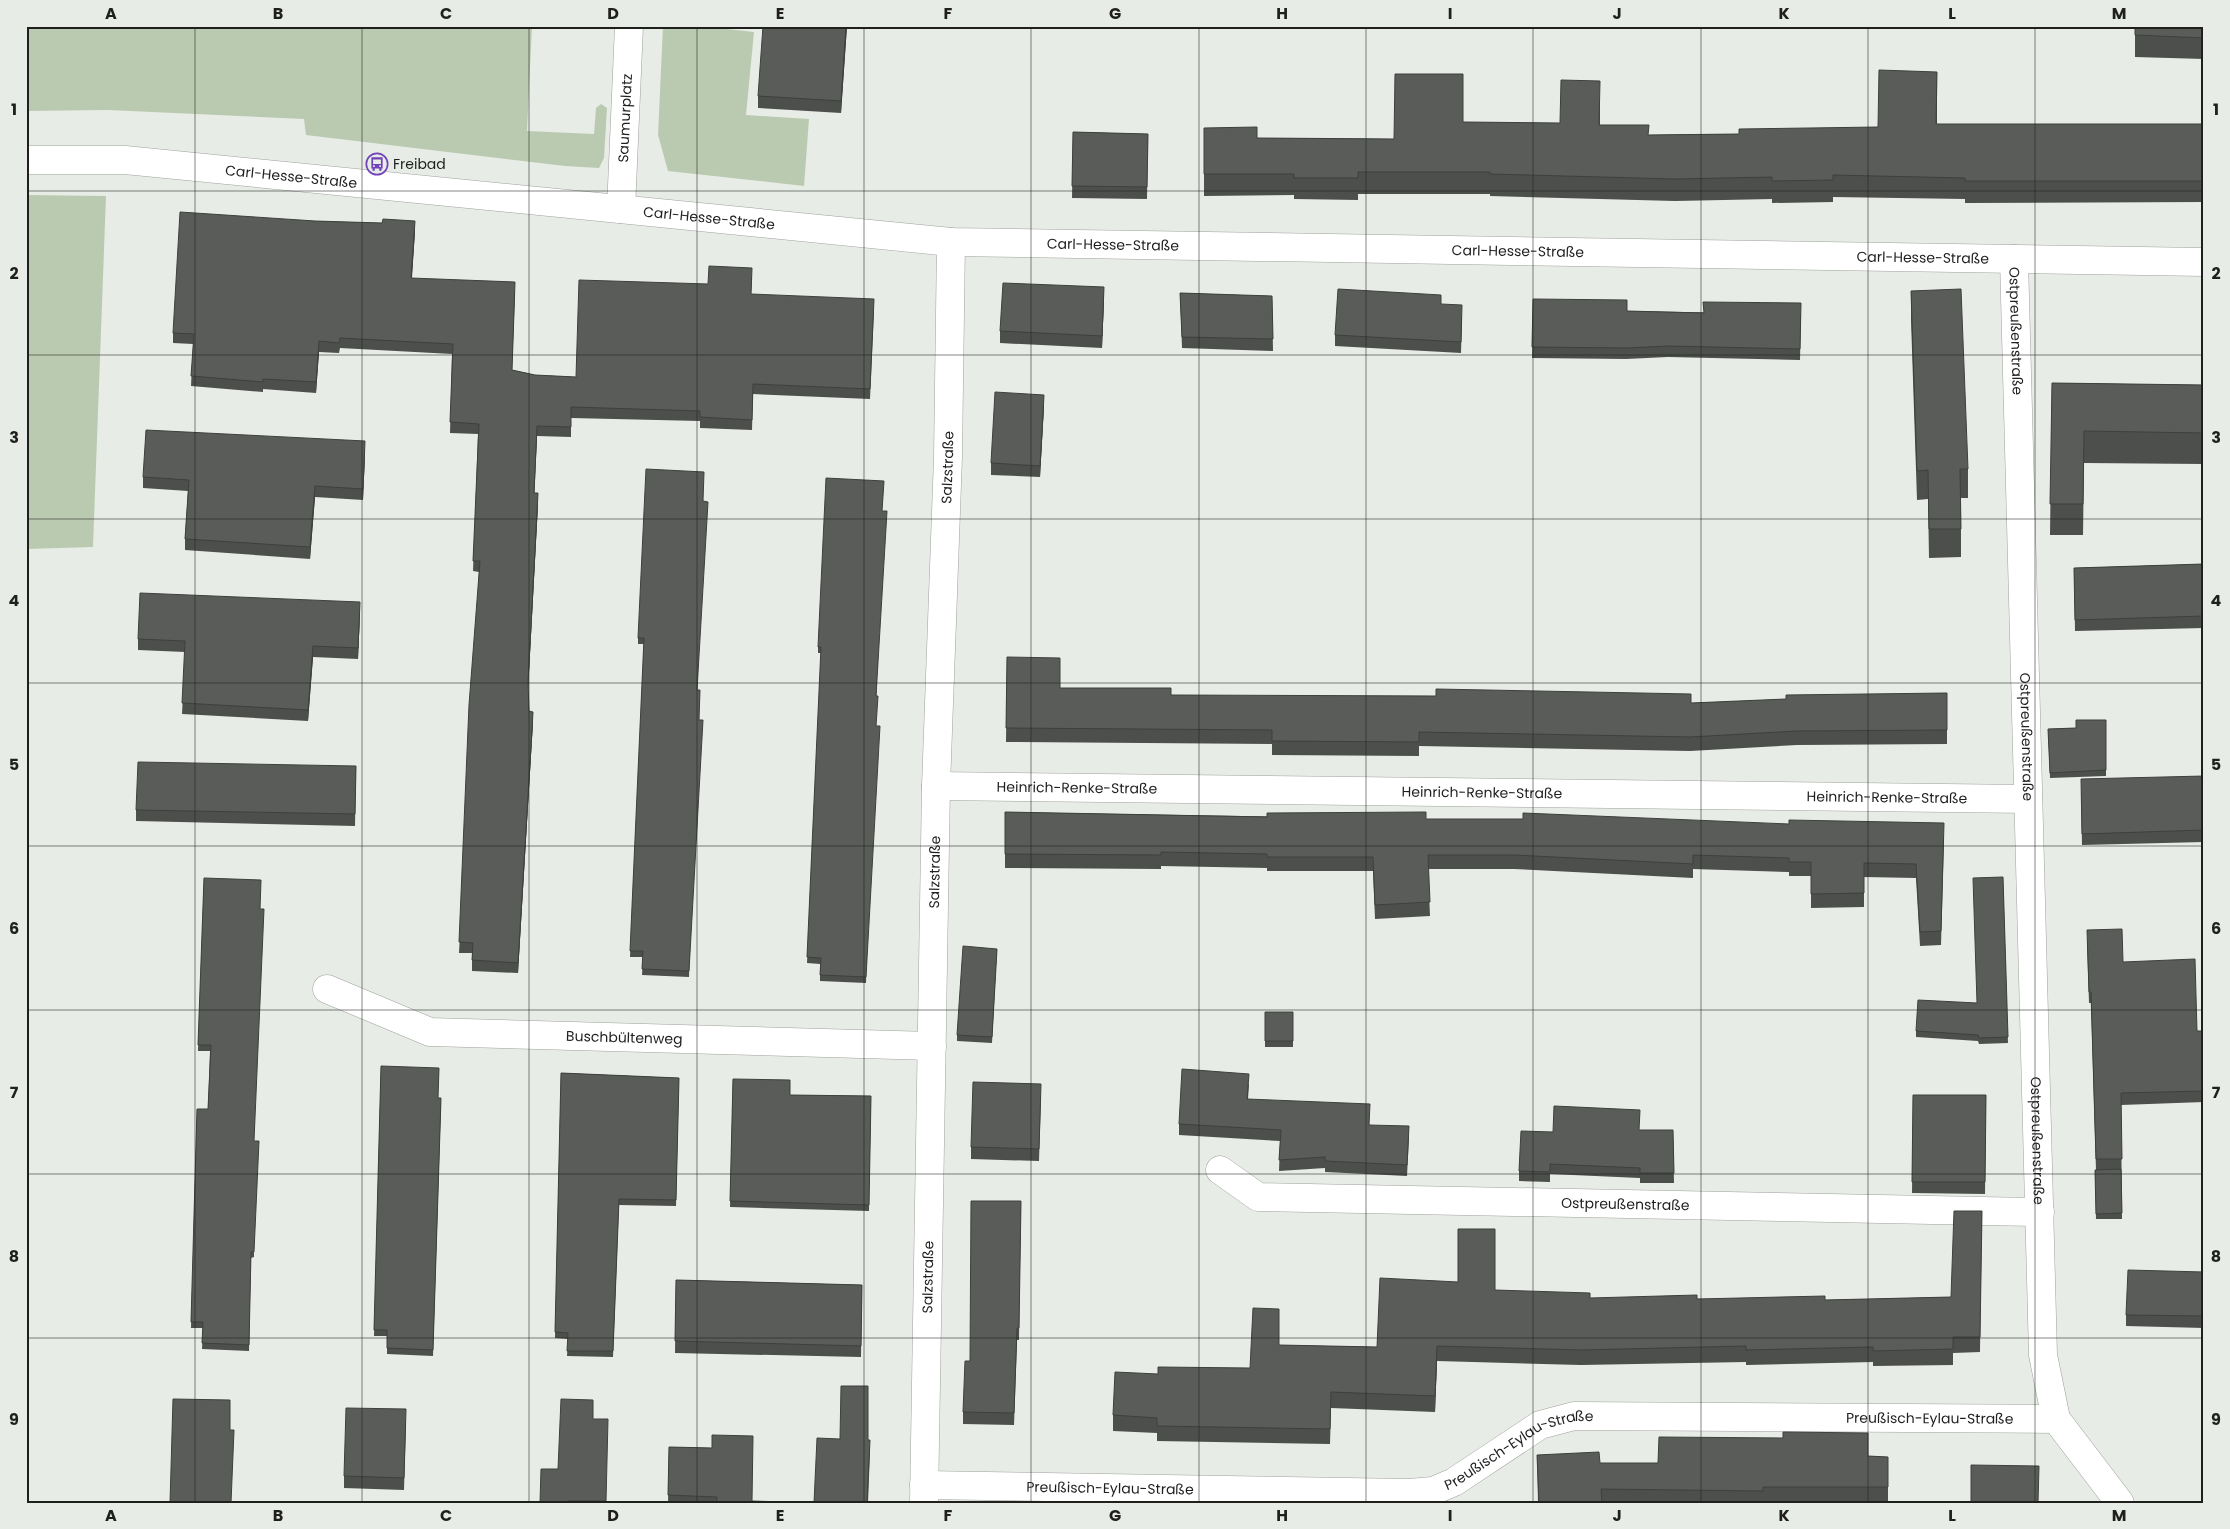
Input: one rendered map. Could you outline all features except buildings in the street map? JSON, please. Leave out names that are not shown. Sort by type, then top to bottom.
[{"type":"street","name":"Saumurplatz","points":[[621,209],[629,26]]},
{"type":"street","name":"Carl-Hesse-Straße","points":[[26,160],[125,160],[951,242],[2204,262]]},
{"type":"street","name":"Salzstraße","points":[[924,1494],[936,786],[948,457],[951,242]]},
{"type":"street","name":"Ostpreußenstraße","points":[[2014,259],[2044,1354],[2056,1419],[2120,1503]]},
{"type":"street","name":"Heinrich-Renke-Straße","points":[[936,786],[2028,799]]},
{"type":"street","name":"Buschbültenweg","points":[[326,989],[430,1032],[932,1046]]},
{"type":"street","name":"Ostpreußenstraße","points":[[1220,1170],[1258,1197],[2040,1212]]},
{"type":"street","name":"Preußisch-Eylau-Straße","points":[[924,1494],[1433,1491],[1454,1482],[1540,1425],[1574,1416],[2056,1419]]},
{"type":"green space","points":[[26,26],[532,26],[527,131],[594,134],[596,108],[601,104],[607,108],[604,158],[599,168],[565,166],[306,135],[304,119],[108,110],[26,111]]},
{"type":"green space","points":[[663,26],[718,26],[718,28],[754,32],[746,115],[809,119],[804,186],[668,171],[658,135]]},
{"type":"green space","points":[[26,195],[106,196],[93,547],[26,549]]},
{"type":"place","name":"Freibad","points":[[377,164]]}]
